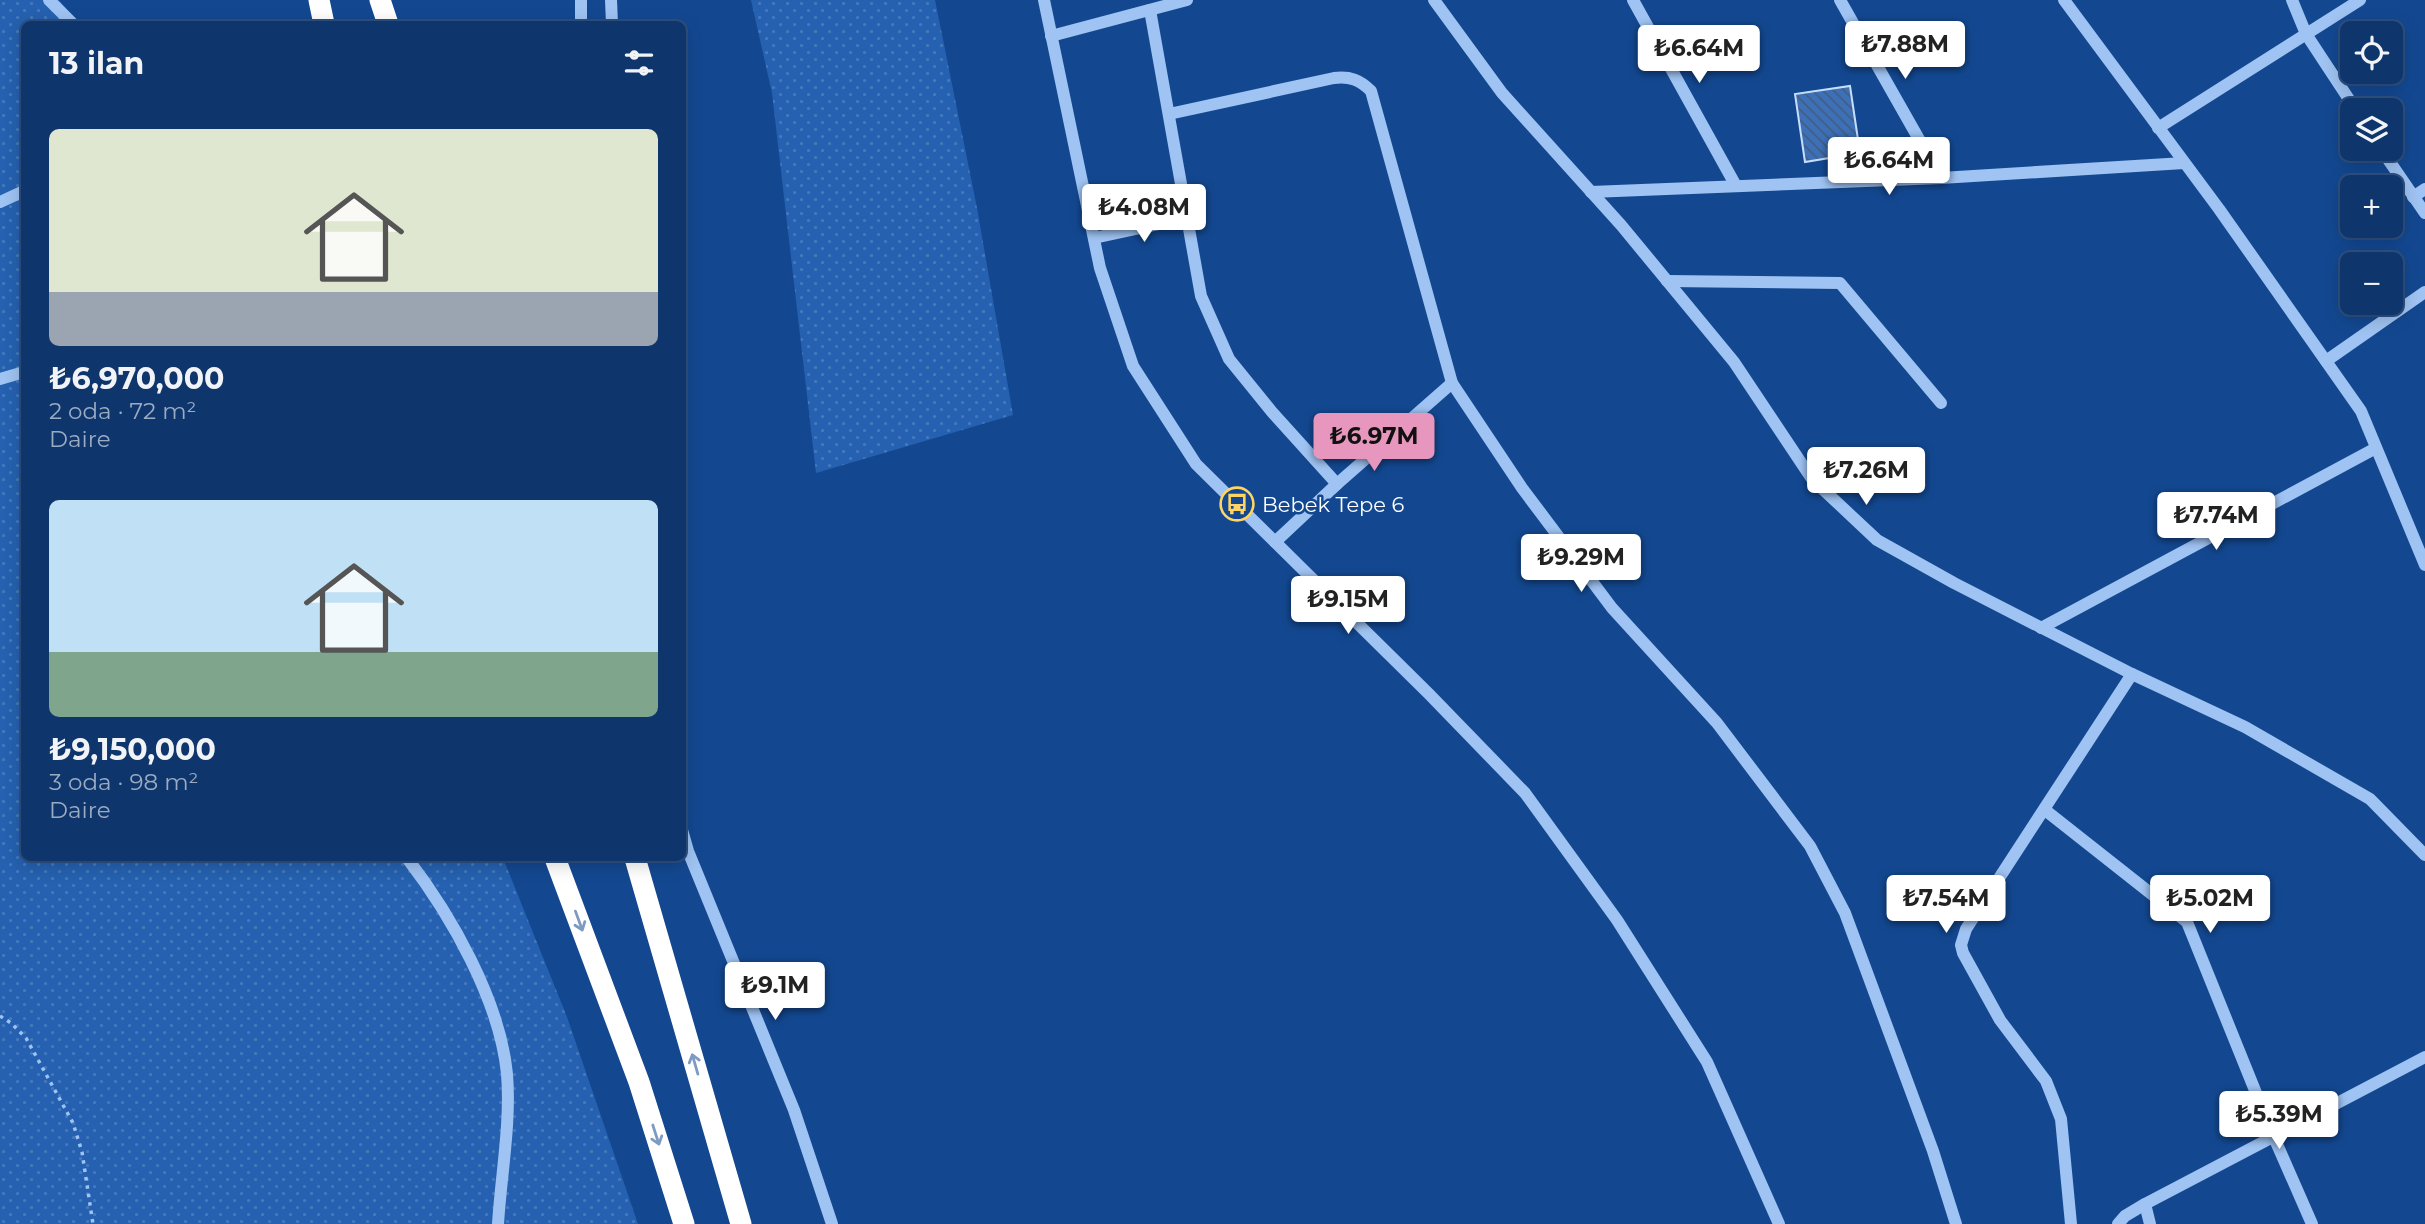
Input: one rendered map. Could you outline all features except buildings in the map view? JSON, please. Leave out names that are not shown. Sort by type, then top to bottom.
[{"type":"highway","points":[[318,0],[323,21]]},
{"type":"highway","points":[[380,0],[387,21]]},
{"type":"highway","points":[[556,861],[639,1082],[684,1224]]},
{"type":"highway","points":[[636,861],[741,1224]]},
{"type":"street","points":[[50,0],[69,21]]},
{"type":"street","points":[[581,0],[581,21]]},
{"type":"street","points":[[611,0],[612,21]]},
{"type":"street","points":[[1044,0],[1100,268],[1133,366],[1196,464],[1525,793],[1617,920],[1707,1062],[1779,1224]]},
{"type":"street","points":[[1051,36],[1187,0]]},
{"type":"street","points":[[1433,0],[1503,93],[1591,192],[1734,362],[1812,479],[1877,540],[2041,628],[2245,727],[2370,799],[2425,855]]},
{"type":"street","points":[[1633,0],[1736,186]]},
{"type":"street","points":[[1840,0],[1941,178]]},
{"type":"street","points":[[2064,0],[2361,411],[2425,565]]},
{"type":"street","points":[[2292,0],[2306,34],[2348,98]]},
{"type":"street","points":[[2158,128],[2360,0]]},
{"type":"street","points":[[1150,10],[1201,296],[1229,359],[1272,412],[1337,484]]},
{"type":"street","points":[[1169,114],[1334,78],[1345,77],[1364,84],[1371,91],[1452,383],[1522,488],[1612,608],[1717,723],[1810,846],[1845,913],[1933,1151],[1956,1224]]},
{"type":"street","points":[[2389,161],[2425,213]]},
{"type":"street","points":[[1591,192],[1941,178],[2184,163]]},
{"type":"street","points":[[2413,197],[2425,189]]},
{"type":"street","points":[[0,202],[21,192]]},
{"type":"street","points":[[1094,238],[1187,218]]},
{"type":"street","points":[[1667,281],[1840,284],[1941,403]]},
{"type":"street","points":[[2326,361],[2425,292]]},
{"type":"street","points":[[0,379],[21,373]]},
{"type":"street","points":[[1275,541],[1452,383]]},
{"type":"street","points":[[2041,628],[2376,448]]},
{"type":"street","points":[[2071,1224],[2061,1119],[2046,1081],[2000,1020],[1961,945],[1966,929],[2132,674]]},
{"type":"street","points":[[2045,810],[2187,922],[2312,1224]]},
{"type":"street","points":[[686,843],[794,1110],[832,1224]]},
{"type":"street","points":[[409,861],[438,901],[457,935],[491,1006],[503,1047],[508,1099],[498,1224]]},
{"type":"street","points":[[2118,1224],[2125,1216],[2145,1204],[2425,1057]]},
{"type":"street","points":[[2145,1204],[2150,1224]]},
{"type":"path","points":[[0,1016],[26,1038],[73,1123],[82,1153],[93,1224]]},
{"type":"shaded area","points":[[0,0],[59,0],[76,21],[21,21],[21,861],[504,861],[567,1017],[638,1224],[0,1224]]},
{"type":"shaded area","points":[[751,0],[935,0],[977,208],[1013,415],[816,473],[772,93]]},
{"type":"place","name":"Bebek Tepe 6","points":[[1237,504]]}]
